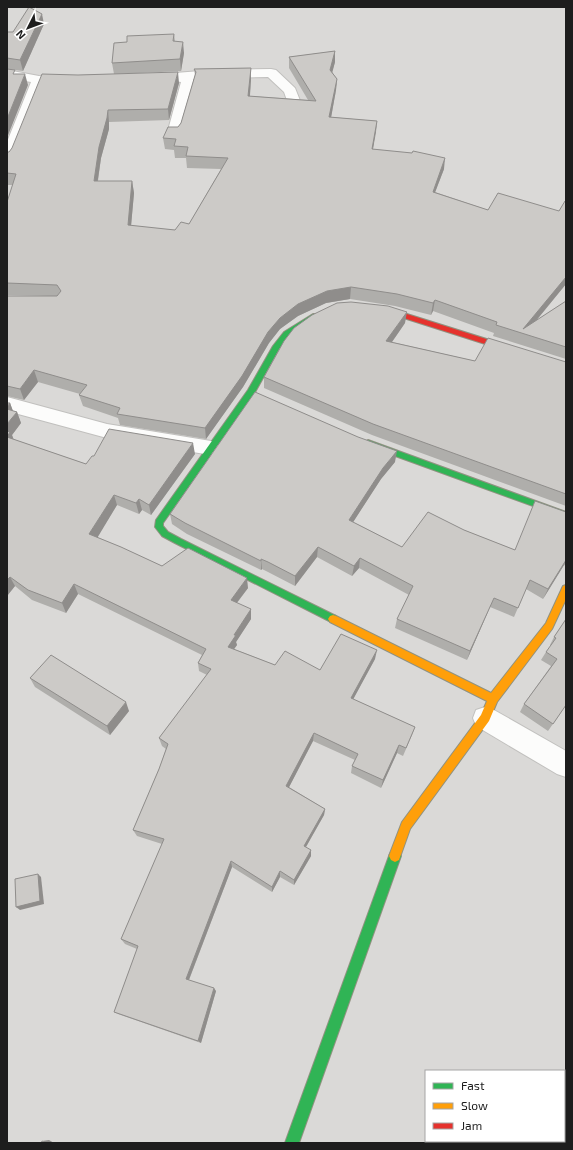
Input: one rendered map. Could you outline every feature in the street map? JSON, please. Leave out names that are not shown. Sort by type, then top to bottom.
[{"type":"street","points":[[141,79],[213,74],[271,73],[290,91],[294,103]]},
{"type":"street","points":[[7,74],[39,80],[80,81]]},
{"type":"street","points":[[174,134],[188,84],[186,79],[176,77]]},
{"type":"street","points":[[7,159],[39,80]]},
{"type":"street","points":[[370,308],[389,311],[566,367]]},
{"type":"street","points":[[327,310],[305,321],[287,334],[276,348],[255,393],[211,448],[159,522],[159,527],[165,534],[489,708],[566,765]]},
{"type":"street","points":[[7,404],[107,432],[211,448]]},
{"type":"street","points":[[357,438],[566,515]]},
{"type":"street","points":[[292,1143],[406,826],[549,626],[566,589]]},
{"type":"shaded area","points":[[7,7],[566,7],[566,1143],[7,1143]]},
{"type":"building","points":[[29,7],[42,14],[20,60],[7,58],[7,32],[13,32]]},
{"type":"building","points":[[174,34],[173,41],[183,42],[180,59],[112,63],[114,43],[127,42],[127,36]]},
{"type":"building","points":[[335,51],[330,70],[337,79],[329,117],[377,121],[372,149],[412,153],[413,151],[445,158],[433,192],[488,210],[498,193],[559,211],[566,201],[566,277],[523,329],[566,301],[566,347],[496,325],[497,322],[435,300],[433,303],[397,294],[351,287],[327,291],[298,304],[280,318],[268,332],[242,376],[205,428],[117,414],[120,408],[79,395],[87,385],[34,370],[20,389],[7,386],[7,296],[57,296],[61,291],[57,285],[7,283],[7,202],[16,174],[7,173],[7,152],[9,152],[12,148],[42,74],[78,75],[178,72],[168,109],[108,110],[99,147],[94,181],[132,181],[128,225],[175,230],[181,222],[189,224],[228,158],[186,156],[188,147],[174,146],[176,139],[163,138],[168,127],[178,127],[181,123],[196,72],[194,69],[251,68],[248,96],[316,101],[289,57]]},
{"type":"building","points":[[7,69],[15,70],[13,74],[25,74],[7,119]]},
{"type":"building","points":[[351,302],[388,306],[407,312],[386,341],[475,361],[488,338],[566,362],[566,494],[373,424],[264,377],[284,341],[294,328],[312,315],[337,303]]},
{"type":"building","points":[[255,392],[358,437],[397,451],[383,468],[349,520],[402,547],[428,512],[464,530],[515,550],[535,501],[566,512],[566,560],[548,589],[530,580],[518,608],[494,598],[470,651],[397,619],[413,586],[360,558],[354,566],[318,547],[295,576],[261,559],[261,561],[170,514]]},
{"type":"building","points":[[7,409],[17,412],[7,424]]},
{"type":"building","points":[[109,429],[193,443],[149,505],[139,499],[136,503],[114,495],[89,534],[162,566],[188,548],[247,578],[231,600],[251,609],[228,647],[275,665],[285,651],[320,670],[341,634],[377,650],[351,698],[415,727],[406,748],[399,745],[383,780],[352,766],[358,754],[314,733],[286,786],[325,809],[304,846],[311,850],[294,880],[280,871],[272,887],[231,861],[186,979],[214,988],[198,1041],[114,1012],[138,946],[121,939],[164,839],[133,830],[168,744],[159,738],[211,669],[198,663],[206,649],[74,584],[62,603],[28,590],[10,577],[7,580],[7,437],[86,464],[92,456],[94,456]]},
{"type":"building","points":[[566,619],[566,705],[553,724],[524,704],[557,659],[546,652],[556,638],[554,637]]},
{"type":"building","points":[[51,655],[126,702],[107,726],[30,678]]},
{"type":"building","points":[[38,874],[40,901],[16,907],[15,879]]},
{"type":"traffic: fast","points":[[316,316],[287,334],[276,348],[251,392],[159,522],[159,527],[165,534],[178,541],[333,619]]},
{"type":"traffic: fast","points":[[368,443],[566,515]]},
{"type":"traffic: fast","points":[[292,1143],[395,856]]},
{"type":"traffic: slow","points":[[395,856],[406,826],[485,718],[493,699],[549,626],[566,589]]},
{"type":"traffic: slow","points":[[333,619],[493,699]]},
{"type":"traffic: jam","points":[[378,309],[389,311],[566,367]]}]
